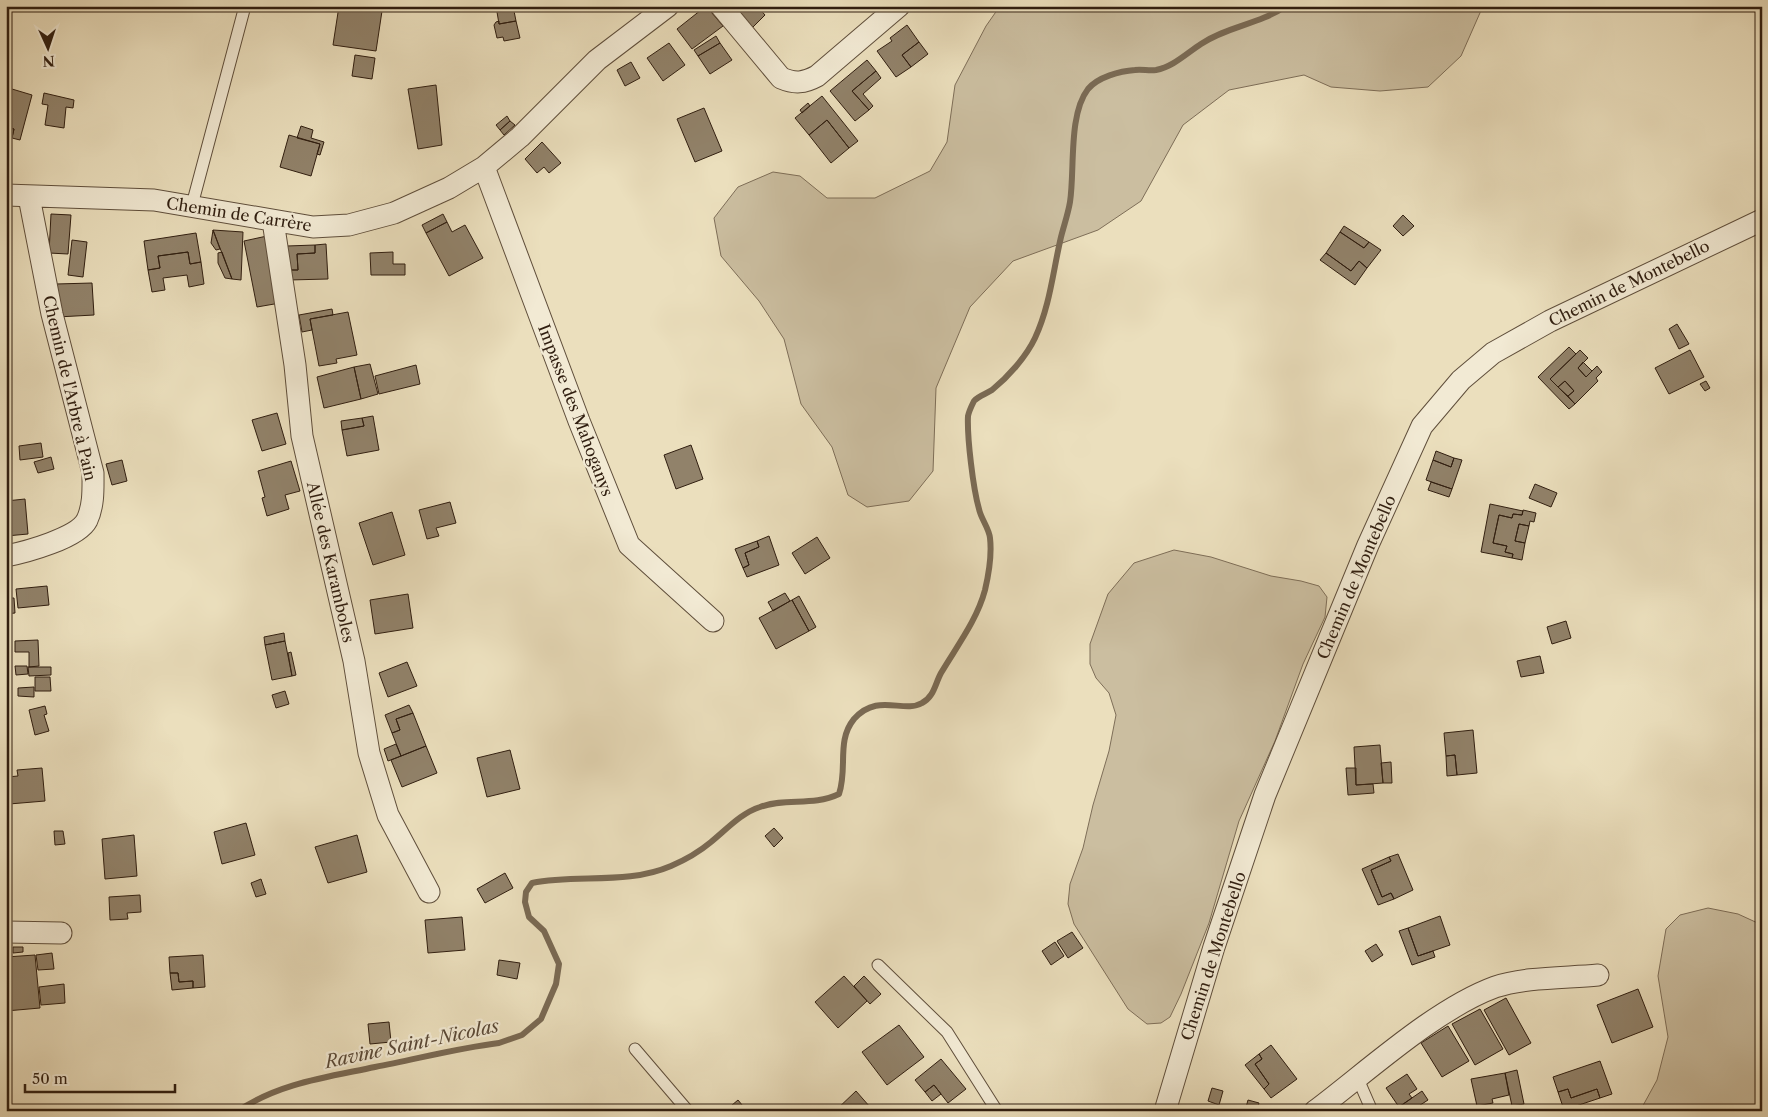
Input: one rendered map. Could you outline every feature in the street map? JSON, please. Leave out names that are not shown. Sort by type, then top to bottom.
[{"type":"street","name":"Chemin de Carrère","points":[[6,195],[154,200],[313,227],[349,225],[394,213],[449,188],[484,167],[520,137],[597,60],[668,6]]},
{"type":"street","points":[[721,6],[781,78],[793,83],[807,82],[817,76],[899,6]]},
{"type":"street","name":"Impasse des Mahoganys","points":[[484,167],[579,421],[629,545],[713,621]]},
{"type":"street","name":"Chemin de l'Arbre à Pain","points":[[6,556],[30,551],[67,537],[87,521],[93,496],[93,473],[52,314],[29,197]]},
{"type":"street","name":"Chemin de Montebello","points":[[1165,1111],[1214,947],[1265,794],[1368,545],[1422,426],[1460,380],[1493,353],[1550,321],[1762,220]]},
{"type":"street","name":"Allée des Karamboles","points":[[273,221],[295,366],[302,436],[354,661],[369,753],[388,815],[429,892]]},
{"type":"street","points":[[6,932],[61,933]]},
{"type":"street","points":[[1315,1111],[1424,1028],[1464,1002],[1496,987],[1518,982],[1598,975]]},
{"type":"lane","points":[[192,205],[245,6]]},
{"type":"lane","points":[[878,965],[946,1032],[997,1111]]},
{"type":"lane","points":[[635,1048],[688,1111]]},
{"type":"lane","points":[[1358,1079],[1372,1111]]},
{"type":"shaded area","points":[[1000,6],[1483,6],[1461,56],[1428,87],[1380,91],[1331,87],[1304,75],[1229,90],[1183,125],[1141,201],[1098,230],[1013,261],[970,307],[936,388],[933,471],[909,501],[867,507],[848,495],[832,447],[801,404],[784,339],[759,301],[721,256],[714,218],[738,187],[773,172],[800,176],[827,198],[875,198],[930,171],[947,142],[955,85],[986,26]]},
{"type":"shaded area","points":[[1174,550],[1211,557],[1271,576],[1319,586],[1327,597],[1325,617],[1303,664],[1275,741],[1239,821],[1209,923],[1181,994],[1170,1017],[1161,1023],[1147,1024],[1128,1009],[1074,924],[1068,904],[1070,884],[1083,848],[1109,751],[1116,715],[1109,693],[1096,678],[1090,664],[1090,644],[1108,594],[1134,563]]},
{"type":"shaded area","points":[[1708,908],[1738,914],[1762,925],[1762,1111],[1640,1111],[1657,1080],[1668,1037],[1658,976],[1666,929],[1680,915]]},
{"type":"building","points":[[339,6],[382,11],[376,51],[333,45]]},
{"type":"building","points":[[496,6],[513,6],[516,21],[499,24]]},
{"type":"building","points":[[706,6],[723,26],[692,49],[677,29]]},
{"type":"building","points":[[740,6],[757,6],[765,15],[752,28],[736,10]]},
{"type":"building","points":[[499,21],[499,24],[516,21],[520,38],[504,41],[503,37],[497,38],[494,25]]},
{"type":"building","points":[[907,25],[919,42],[902,55],[911,67],[896,77],[877,51],[892,41],[890,38]]},
{"type":"building","points":[[716,36],[720,43],[698,56],[694,50]]},
{"type":"building","points":[[919,42],[928,54],[911,67],[902,55]]},
{"type":"building","points":[[669,43],[685,65],[663,81],[647,58]]},
{"type":"building","points":[[720,43],[732,60],[710,74],[698,56]]},
{"type":"building","points":[[355,55],[375,58],[372,79],[352,76]]},
{"type":"building","points":[[867,60],[876,71],[852,91],[869,110],[855,121],[830,91]]},
{"type":"building","points":[[631,62],[640,78],[625,86],[617,70]]},
{"type":"building","points":[[876,71],[881,78],[863,94],[873,106],[869,110],[852,91]]},
{"type":"building","points":[[436,85],[442,145],[418,149],[408,89]]},
{"type":"building","points":[[12,89],[32,95],[20,140],[12,138],[14,129],[6,127],[9,109],[7,109]]},
{"type":"building","points":[[44,93],[74,100],[73,108],[66,107],[64,128],[45,125],[48,105],[42,104]]},
{"type":"building","points":[[822,96],[858,141],[849,148],[827,120],[809,135],[795,118]]},
{"type":"building","points":[[808,103],[810,106],[802,113],[800,110]]},
{"type":"building","points":[[704,108],[722,151],[695,162],[677,119]]},
{"type":"building","points":[[507,116],[510,121],[500,130],[496,125]]},
{"type":"building","points":[[827,120],[849,148],[831,163],[809,135]]},
{"type":"building","points":[[510,121],[515,125],[504,135],[500,130]]},
{"type":"building","points":[[301,126],[313,130],[311,138],[324,142],[320,155],[317,154],[320,144],[297,138]]},
{"type":"building","points":[[6,127],[14,129],[12,138],[6,136]]},
{"type":"building","points":[[289,135],[320,144],[311,176],[280,167]]},
{"type":"building","points":[[542,142],[561,163],[549,173],[544,167],[537,173],[525,159]]},
{"type":"building","points":[[51,214],[71,215],[68,254],[49,253]]},
{"type":"building","points":[[443,214],[447,222],[426,233],[422,225]]},
{"type":"building","points":[[1403,215],[1414,226],[1403,236],[1393,226]]},
{"type":"building","points":[[447,222],[452,232],[465,225],[483,258],[449,276],[426,233]]},
{"type":"building","points":[[1344,226],[1369,242],[1364,248],[1340,232]]},
{"type":"building","points":[[213,230],[243,232],[241,280],[232,279]]},
{"type":"building","points":[[213,230],[220,249],[216,250],[211,243]]},
{"type":"building","points":[[1340,232],[1364,248],[1369,242],[1381,250],[1367,268],[1359,261],[1351,271],[1326,253]]},
{"type":"building","points":[[196,233],[201,262],[190,264],[188,252],[158,256],[160,268],[148,270],[144,241]]},
{"type":"building","points":[[267,236],[280,303],[257,307],[244,241]]},
{"type":"building","points":[[72,240],[87,242],[83,277],[68,275]]},
{"type":"building","points":[[326,244],[328,279],[289,280],[289,270],[298,270],[297,254],[315,253],[315,245]]},
{"type":"building","points":[[315,245],[315,253],[297,254],[298,270],[289,270],[287,246]]},
{"type":"building","points":[[188,252],[190,264],[201,262],[204,284],[189,287],[187,275],[163,278],[165,290],[152,292],[148,270],[160,268],[158,256]]},
{"type":"building","points":[[222,252],[232,279],[225,278],[218,263],[218,253]]},
{"type":"building","points":[[393,252],[393,264],[405,264],[405,275],[371,275],[370,253]]},
{"type":"building","points":[[1326,253],[1351,271],[1359,261],[1367,268],[1355,285],[1320,260]]},
{"type":"building","points":[[92,283],[94,315],[57,317],[56,284]]},
{"type":"building","points":[[332,309],[333,315],[310,319],[312,330],[302,332],[299,315]]},
{"type":"building","points":[[348,312],[357,355],[336,359],[337,363],[319,366],[310,319]]},
{"type":"building","points":[[1677,324],[1689,344],[1679,349],[1669,329]]},
{"type":"building","points":[[1569,347],[1576,354],[1550,379],[1575,404],[1569,409],[1538,377]]},
{"type":"building","points":[[1580,350],[1588,358],[1578,368],[1586,377],[1597,366],[1602,372],[1596,378],[1598,381],[1575,404],[1568,396],[1574,391],[1565,381],[1558,387],[1550,379]]},
{"type":"building","points":[[1690,350],[1704,377],[1669,394],[1655,368]]},
{"type":"building","points":[[1583,362],[1592,371],[1586,377],[1578,368]]},
{"type":"building","points":[[370,364],[378,394],[361,399],[354,367]]},
{"type":"building","points":[[416,365],[420,384],[379,394],[375,376]]},
{"type":"building","points":[[354,367],[361,399],[324,408],[317,377]]},
{"type":"building","points":[[1565,381],[1574,391],[1568,396],[1558,387]]},
{"type":"building","points":[[1706,381],[1710,388],[1705,391],[1700,384]]},
{"type":"building","points":[[277,413],[286,444],[262,451],[252,420]]},
{"type":"building","points":[[373,416],[379,450],[347,456],[342,430],[364,426],[362,418]]},
{"type":"building","points":[[362,418],[364,426],[342,430],[341,421]]},
{"type":"building","points":[[41,443],[43,457],[20,460],[19,446]]},
{"type":"building","points":[[691,445],[703,479],[676,489],[664,455]]},
{"type":"building","points":[[1436,451],[1454,458],[1451,467],[1433,460]]},
{"type":"building","points":[[51,457],[54,469],[38,473],[34,462]]},
{"type":"building","points":[[1454,458],[1462,460],[1452,489],[1426,480],[1433,460],[1451,467]]},
{"type":"building","points":[[122,460],[127,481],[112,485],[106,464]]},
{"type":"building","points":[[291,461],[300,491],[285,495],[289,509],[267,516],[262,498],[265,497],[258,471]]},
{"type":"building","points":[[1431,482],[1452,489],[1449,497],[1428,490]]},
{"type":"building","points":[[1535,484],[1557,493],[1551,507],[1529,498]]},
{"type":"building","points":[[25,499],[28,534],[6,536],[6,501]]},
{"type":"building","points":[[450,502],[456,523],[436,528],[439,536],[427,539],[419,510]]},
{"type":"building","points":[[1490,504],[1523,511],[1522,515],[1513,514],[1512,518],[1499,515],[1493,543],[1507,546],[1505,552],[1513,554],[1512,558],[1481,552]]},
{"type":"building","points":[[1523,510],[1536,513],[1534,522],[1530,521],[1529,526],[1519,524],[1515,541],[1525,543],[1522,560],[1512,558],[1513,554],[1505,552],[1507,546],[1493,543],[1499,515],[1512,518],[1513,514],[1522,515]]},
{"type":"building","points":[[392,512],[405,555],[373,565],[359,523]]},
{"type":"building","points":[[1519,524],[1529,526],[1525,543],[1515,541]]},
{"type":"building","points":[[769,536],[779,565],[747,577],[743,568],[749,565],[745,553],[759,547],[757,541]]},
{"type":"building","points":[[817,537],[830,558],[805,574],[792,553]]},
{"type":"building","points":[[757,541],[759,547],[745,553],[749,565],[743,568],[735,549]]},
{"type":"building","points":[[47,586],[49,605],[18,608],[16,589]]},
{"type":"building","points":[[785,593],[790,601],[773,611],[768,602]]},
{"type":"building","points":[[408,594],[413,628],[375,634],[370,600]]},
{"type":"building","points":[[799,596],[816,627],[809,631],[792,600]]},
{"type":"building","points":[[6,598],[14,598],[15,613],[6,614]]},
{"type":"building","points":[[792,600],[809,631],[776,649],[759,618]]},
{"type":"building","points":[[1566,621],[1571,638],[1552,644],[1547,627]]},
{"type":"building","points":[[284,633],[285,641],[265,645],[264,637]]},
{"type":"building","points":[[38,640],[39,666],[29,667],[29,652],[15,652],[15,641]]},
{"type":"building","points":[[285,641],[292,676],[272,680],[265,645]]},
{"type":"building","points":[[291,652],[296,675],[292,676],[288,653]]},
{"type":"building","points":[[1540,656],[1544,673],[1521,677],[1517,661]]},
{"type":"building","points":[[407,662],[417,686],[388,697],[379,673]]},
{"type":"building","points":[[15,666],[27,666],[28,674],[16,675]]},
{"type":"building","points":[[28,667],[51,667],[51,675],[29,676]]},
{"type":"building","points":[[35,677],[50,677],[51,691],[35,691]]},
{"type":"building","points":[[34,687],[34,697],[18,696],[18,688]]},
{"type":"building","points":[[285,691],[289,704],[276,708],[272,695]]},
{"type":"building","points":[[409,705],[413,713],[396,719],[400,730],[392,733],[385,715]]},
{"type":"building","points":[[45,706],[47,714],[44,715],[49,731],[35,735],[29,710]]},
{"type":"building","points":[[413,713],[426,746],[401,756],[392,733],[400,730],[396,719]]},
{"type":"building","points":[[1473,730],[1477,773],[1457,775],[1455,755],[1446,756],[1444,733]]},
{"type":"building","points":[[396,744],[401,756],[388,761],[384,749]]},
{"type":"building","points":[[1380,745],[1383,783],[1356,785],[1354,747]]},
{"type":"building","points":[[426,746],[437,773],[402,787],[391,760]]},
{"type":"building","points":[[510,750],[520,789],[487,797],[477,758]]},
{"type":"building","points":[[1455,755],[1457,775],[1447,776],[1446,756]]},
{"type":"building","points":[[1391,762],[1392,783],[1383,783],[1381,763]]},
{"type":"building","points":[[42,768],[45,801],[9,804],[7,777],[18,776],[17,770]]},
{"type":"building","points":[[1346,768],[1356,768],[1356,785],[1373,784],[1374,793],[1348,795]]},
{"type":"building","points":[[246,823],[255,855],[222,864],[214,832]]},
{"type":"building","points":[[774,828],[783,838],[774,847],[765,836]]},
{"type":"building","points":[[54,831],[63,831],[65,844],[55,845]]},
{"type":"building","points":[[134,835],[137,876],[105,879],[102,839]]},
{"type":"building","points":[[357,835],[367,872],[328,883],[315,847]]},
{"type":"building","points":[[1398,854],[1413,890],[1394,899],[1391,893],[1382,897],[1371,870],[1391,861],[1389,857]]},
{"type":"building","points":[[1389,857],[1391,861],[1371,870],[1382,897],[1391,893],[1394,899],[1378,905],[1362,869]]},
{"type":"building","points":[[505,873],[513,888],[485,903],[477,889]]},
{"type":"building","points":[[261,879],[266,894],[256,897],[251,883]]},
{"type":"building","points":[[140,895],[141,912],[127,913],[128,919],[110,920],[109,897]]},
{"type":"building","points":[[1440,916],[1450,945],[1418,956],[1408,928]]},
{"type":"building","points":[[462,917],[465,950],[428,953],[425,920]]},
{"type":"building","points":[[1408,928],[1418,956],[1433,951],[1435,957],[1412,965],[1399,931]]},
{"type":"building","points":[[1072,932],[1083,948],[1068,958],[1057,941]]},
{"type":"building","points":[[1055,942],[1064,956],[1051,965],[1042,951]]},
{"type":"building","points":[[1376,944],[1383,955],[1372,962],[1365,951]]},
{"type":"building","points":[[13,947],[23,947],[23,952],[13,953]]},
{"type":"building","points":[[52,953],[54,969],[38,970],[36,955]]},
{"type":"building","points":[[35,955],[40,1008],[6,1011],[6,957]]},
{"type":"building","points":[[203,955],[205,987],[193,988],[193,981],[179,982],[178,973],[170,973],[169,957]]},
{"type":"building","points":[[499,960],[520,963],[517,979],[497,975]]},
{"type":"building","points":[[170,973],[178,973],[179,982],[193,981],[193,988],[172,990]]},
{"type":"building","points":[[844,976],[867,1001],[838,1028],[815,1002]]},
{"type":"building","points":[[864,976],[881,994],[870,1004],[854,986]]},
{"type":"building","points":[[64,984],[65,1003],[41,1005],[39,987]]},
{"type":"building","points":[[1638,989],[1653,1027],[1612,1043],[1597,1005]]},
{"type":"building","points":[[1506,998],[1531,1043],[1509,1055],[1484,1010]]},
{"type":"building","points":[[1480,1009],[1503,1049],[1475,1065],[1452,1024]]},
{"type":"building","points":[[389,1022],[391,1042],[370,1044],[368,1024]]},
{"type":"building","points":[[899,1025],[924,1057],[887,1085],[862,1052]]},
{"type":"building","points":[[1448,1026],[1469,1061],[1442,1077],[1421,1043]]},
{"type":"building","points":[[1271,1045],[1297,1079],[1271,1098],[1264,1089],[1269,1084],[1255,1064],[1262,1059],[1259,1054]]},
{"type":"building","points":[[1259,1054],[1262,1059],[1255,1064],[1269,1084],[1264,1089],[1245,1065]]},
{"type":"building","points":[[941,1059],[966,1089],[948,1103],[934,1085],[925,1092],[915,1080]]},
{"type":"building","points":[[1600,1061],[1612,1094],[1600,1098],[1597,1089],[1571,1098],[1568,1089],[1558,1092],[1553,1077]]},
{"type":"building","points":[[1517,1070],[1524,1104],[1512,1106],[1505,1073]]},
{"type":"building","points":[[1505,1073],[1509,1095],[1492,1099],[1493,1103],[1477,1106],[1471,1079]]},
{"type":"building","points":[[1407,1074],[1417,1089],[1409,1094],[1412,1098],[1399,1107],[1386,1088]]},
{"type":"building","points":[[934,1085],[941,1094],[932,1101],[925,1092]]},
{"type":"building","points":[[1212,1088],[1223,1091],[1219,1105],[1208,1101]]},
{"type":"building","points":[[1568,1089],[1571,1098],[1597,1089],[1600,1098],[1564,1110],[1558,1092]]},
{"type":"building","points":[[856,1091],[870,1107],[865,1111],[859,1111],[854,1106],[849,1111],[835,1111]]},
{"type":"building","points":[[1422,1091],[1428,1100],[1411,1111],[1393,1111]]},
{"type":"building","points":[[738,1100],[747,1111],[725,1111]]},
{"type":"building","points":[[1248,1100],[1259,1103],[1257,1111],[1245,1111]]},
{"type":"waterway","name":"Ravine Saint-Nicolas","points":[[238,1111],[254,1101],[304,1082],[499,1043],[522,1035],[541,1019],[556,984],[559,964],[544,931],[529,917],[525,902],[526,892],[532,883],[549,880],[620,877],[654,872],[676,864],[697,852],[740,818],[760,807],[770,804],[819,800],[839,794],[843,774],[845,736],[854,719],[863,711],[872,707],[881,705],[915,706],[926,700],[932,694],[941,673],[972,622],[985,590],[989,571],[991,544],[980,513],[975,489],[969,449],[968,416],[974,401],[998,385],[1022,359],[1040,326],[1048,301],[1070,202],[1073,143],[1077,113],[1088,89],[1097,81],[1116,73],[1153,70],[1174,63],[1211,38],[1265,17],[1286,6]]}]
